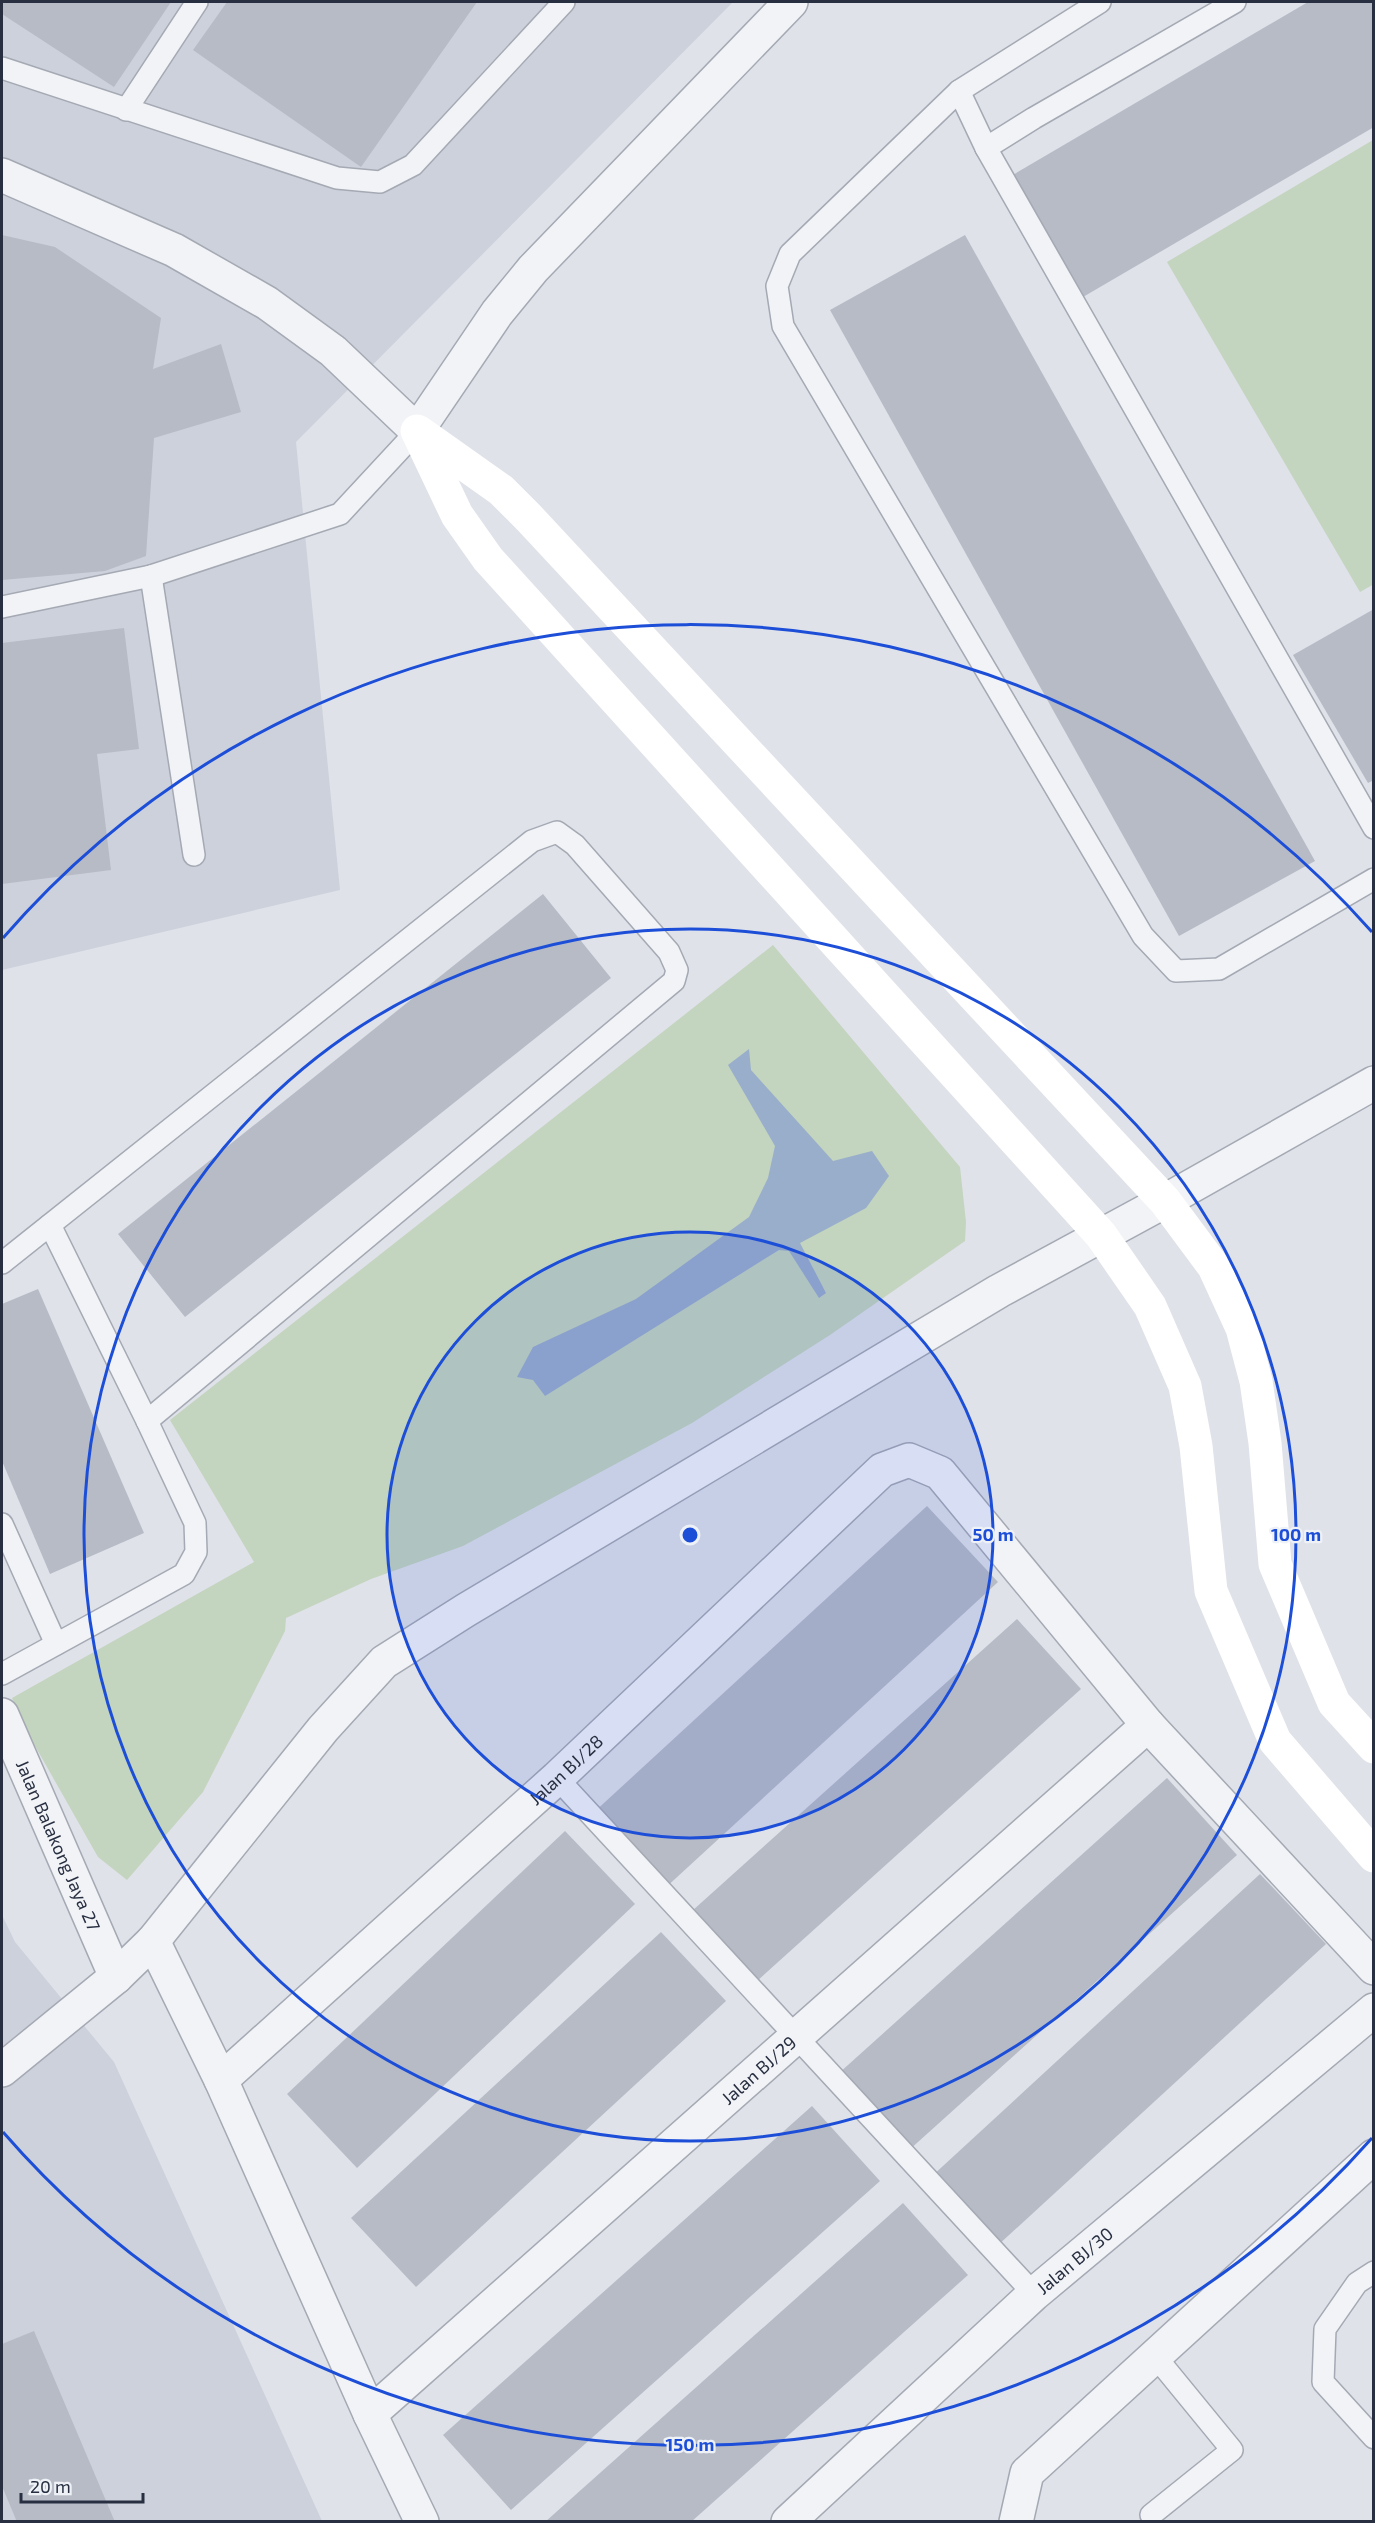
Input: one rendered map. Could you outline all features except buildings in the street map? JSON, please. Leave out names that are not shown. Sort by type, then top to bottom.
[{"type":"street","points":[[417,431],[497,313],[533,269],[791,2]]},
{"type":"street","points":[[2,175],[174,250],[267,303],[333,351],[417,431],[501,490],[1165,1201],[1214,1267],[1242,1328],[1256,1380],[1265,1443],[1275,1564],[1334,1702],[1374,1747]]},
{"type":"street","points":[[417,431],[457,515],[488,559],[1101,1235],[1150,1306],[1185,1386],[1196,1446],[1211,1591],[1275,1742],[1374,1856]]},
{"type":"street","points":[[2,2070],[116,1977],[153,1941],[323,1729],[384,1662],[487,1597],[999,1291],[1165,1201],[1374,1083]]},
{"type":"street","name":"Jalan BJ/28","points":[[221,2080],[557,1778],[882,1470],[909,1460],[940,1473],[1148,1725]]},
{"type":"street","name":"Jalan Balakong Jaya 27","points":[[2,1715],[116,1977]]},
{"type":"street","points":[[1148,1725],[1374,1968]]},
{"type":"street","name":"Jalan BJ/29","points":[[370,2414],[1148,1725]]},
{"type":"street","points":[[153,1941],[221,2080],[370,2414],[422,2522]]},
{"type":"street","name":"Jalan BJ/30","points":[[788,2522],[1034,2294],[1374,2010]]},
{"type":"street","points":[[1016,2522],[1027,2473],[1374,2156]]},
{"type":"lane","points":[[126,111],[197,2]]},
{"type":"lane","points":[[2,68],[126,111],[338,178],[380,182],[413,165],[564,2]]},
{"type":"lane","points":[[1100,2],[958,91],[790,254],[777,286],[783,326],[1143,936],[1176,971],[1219,969],[1374,879]]},
{"type":"lane","points":[[986,148],[1235,2]]},
{"type":"lane","points":[[958,91],[986,148],[1374,828]]},
{"type":"lane","points":[[2,608],[151,576],[340,514],[417,431]]},
{"type":"lane","points":[[151,576],[194,855]]},
{"type":"lane","points":[[2,1263],[532,841],[557,832],[575,845],[669,952],[677,970],[674,981],[147,1421]]},
{"type":"lane","points":[[2,1674],[184,1574],[196,1552],[195,1523],[50,1225]]},
{"type":"lane","points":[[2,1524],[56,1644]]},
{"type":"lane","points":[[557,1778],[1034,2294]]},
{"type":"lane","points":[[1374,2272],[1357,2283],[1325,2329],[1323,2382],[1374,2438]]},
{"type":"lane","points":[[1151,2515],[1232,2450],[1155,2356]]},
{"type":"shaded area","points":[[2,2],[733,2],[296,442],[340,890],[2,970]]},
{"type":"shaded area","points":[[2,1915],[15,1942],[114,2062],[322,2521],[2,2521]]},
{"type":"green space","points":[[1373,140],[1374,584],[1360,592],[1167,262]]},
{"type":"green space","points":[[773,945],[960,1167],[966,1222],[965,1241],[830,1335],[692,1423],[463,1546],[371,1579],[286,1618],[285,1631],[203,1792],[127,1880],[98,1857],[30,1737],[12,1698],[254,1562],[170,1420]]},
{"type":"water","points":[[749,1049],[751,1070],[833,1161],[872,1151],[889,1176],[866,1208],[800,1243],[826,1293],[819,1298],[789,1251],[779,1250],[545,1396],[533,1380],[517,1377],[533,1347],[636,1299],[749,1217],[768,1178],[775,1146],[728,1065]]}]
